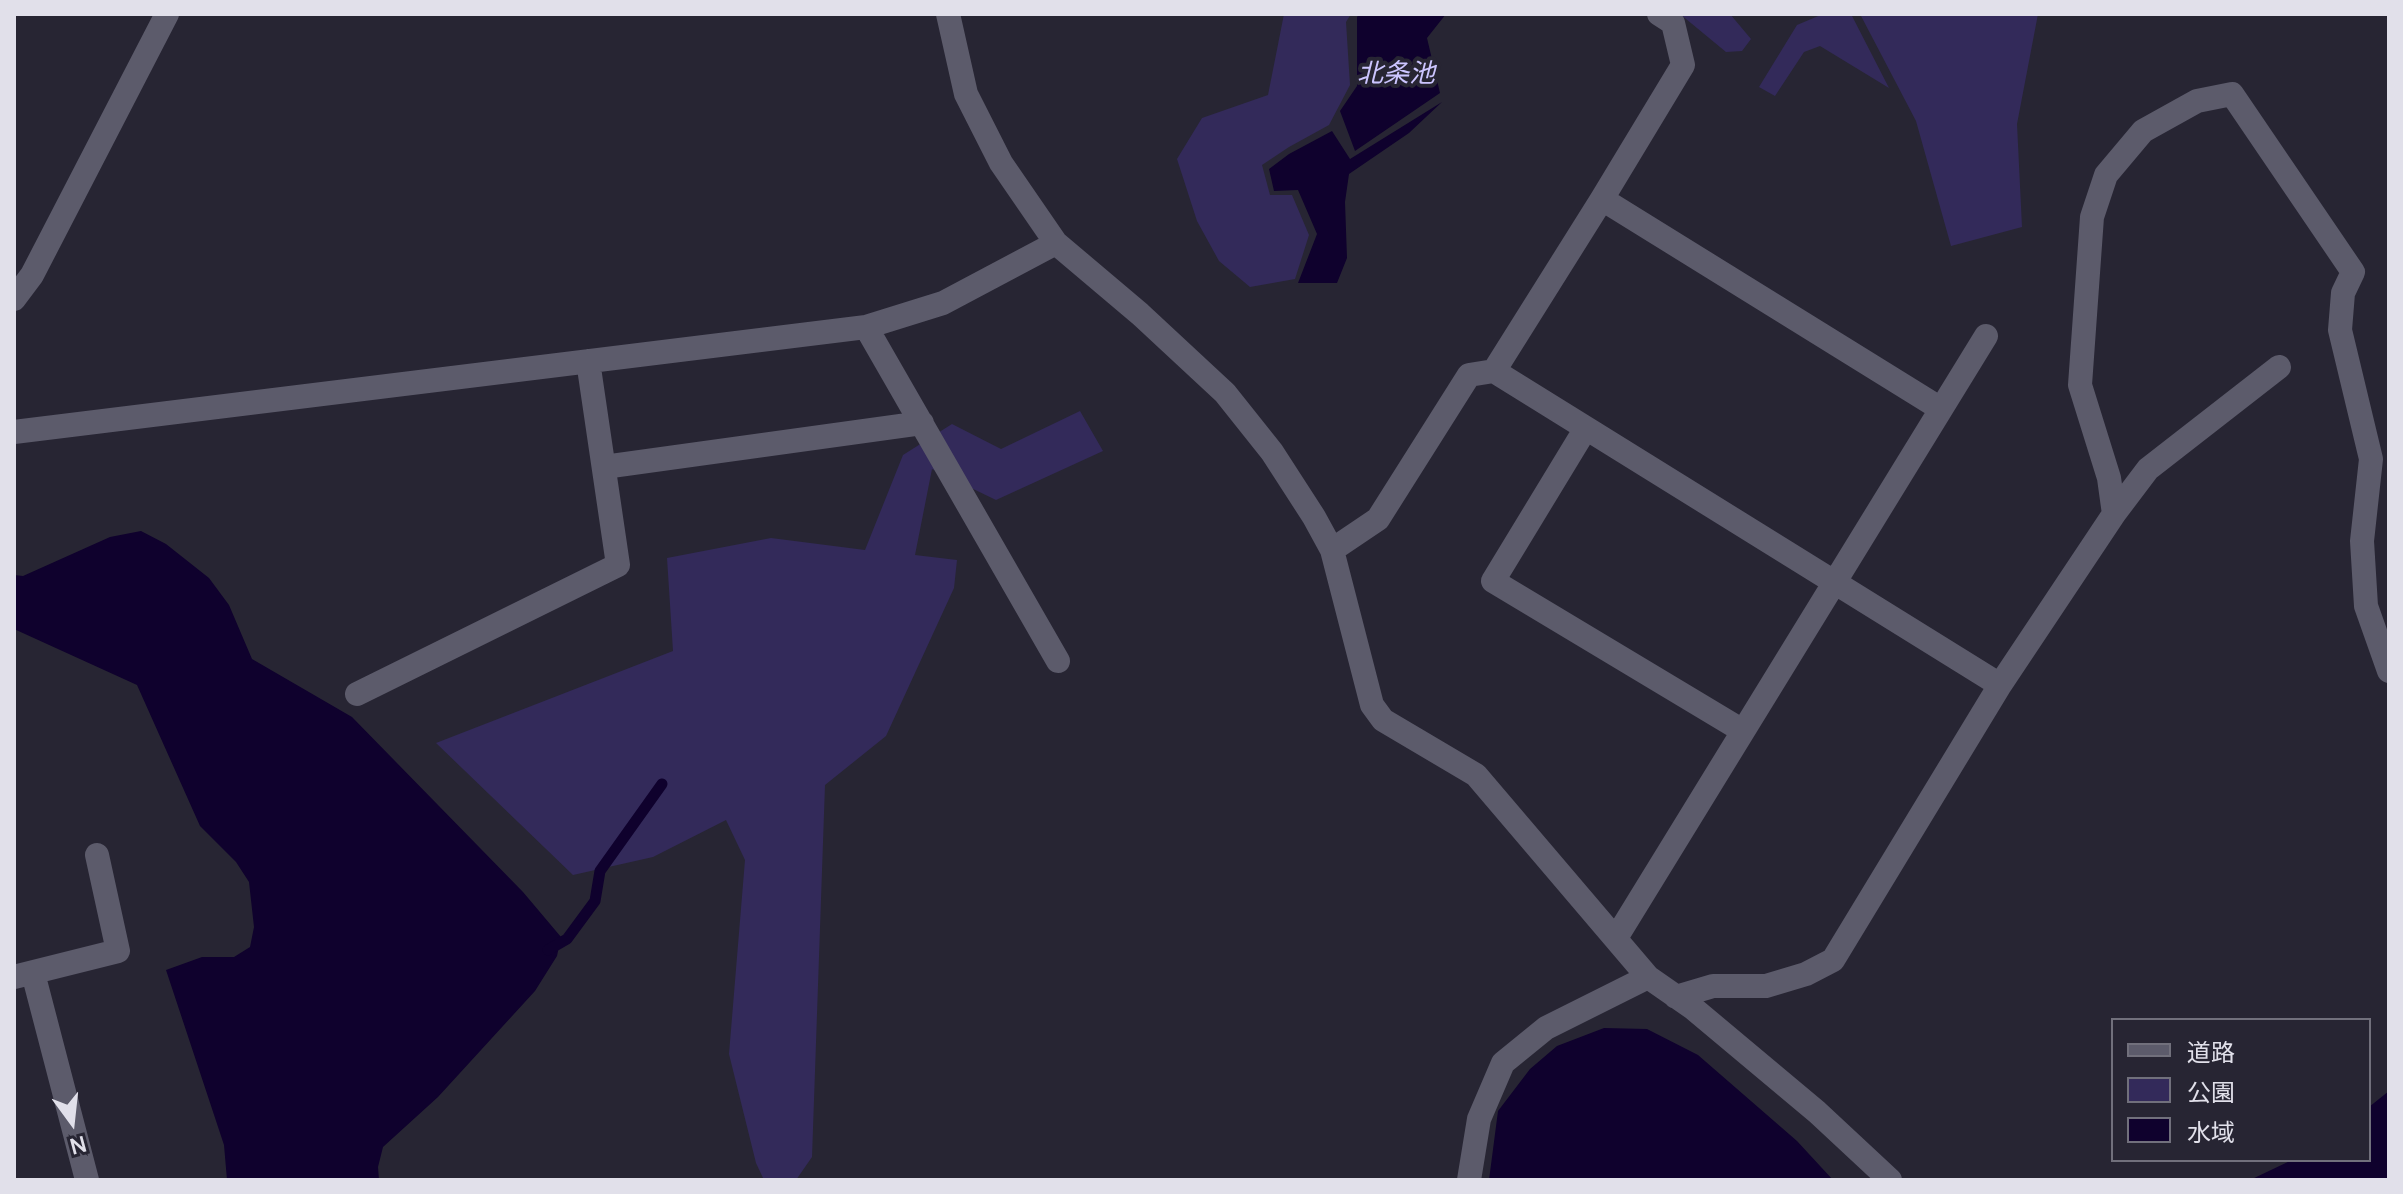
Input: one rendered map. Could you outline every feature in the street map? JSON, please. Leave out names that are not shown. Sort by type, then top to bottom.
[{"type":"street","points":[[14,299],[32,275],[167,14]]},
{"type":"street","points":[[948,14],[966,94],[1001,163],[1056,243],[1140,314],[1225,393],[1272,452],[1314,517],[1332,550],[1372,705],[1383,720],[1476,775],[1648,977],[1694,1009],[1817,1112],[1890,1180]]},
{"type":"street","points":[[1494,371],[1683,65],[1673,23],[1659,14]]},
{"type":"street","points":[[2114,514],[2109,478],[2080,385],[2092,217],[2106,175],[2143,131],[2197,101],[2232,94],[2353,272],[2343,293],[2340,330],[2371,459],[2362,541],[2366,606],[2389,671]]},
{"type":"street","points":[[1602,199],[1941,409]]},
{"type":"street","points":[[14,432],[866,327],[943,303],[1056,243]]},
{"type":"street","points":[[866,327],[1058,661]]},
{"type":"street","points":[[1616,938],[1986,336]]},
{"type":"street","points":[[357,694],[618,565],[588,361]]},
{"type":"street","points":[[1676,997],[1713,986],[1766,986],[1806,974],[1833,960],[2000,685],[2114,514],[2148,469],[2279,367]]},
{"type":"street","points":[[1332,550],[1378,519],[1469,375],[1494,371],[2000,685]]},
{"type":"street","points":[[604,467],[922,423]]},
{"type":"street","points":[[1586,428],[1493,581],[1743,731]]},
{"type":"street","points":[[87,1180],[24,975],[118,951],[97,855]]},
{"type":"street","points":[[1469,1180],[1479,1119],[1503,1063],[1546,1028],[1648,977]]},
{"type":"green space","points":[[1284,14],[1351,14],[1346,22],[1350,85],[1329,125],[1262,165],[1270,195],[1292,195],[1309,235],[1295,279],[1250,287],[1219,261],[1197,221],[1177,159],[1202,118],[1268,95]]},
{"type":"green space","points":[[1680,14],[1730,14],[1751,39],[1742,51],[1726,52]]},
{"type":"green space","points":[[1823,14],[1851,14],[1889,88],[1820,46],[1804,52],[1775,96],[1759,87],[1797,25]]},
{"type":"green space","points":[[1860,14],[2038,14],[2017,124],[2022,227],[1951,246],[1916,121]]},
{"type":"green space","points":[[1080,411],[1103,451],[996,500],[932,469],[915,555],[957,560],[954,588],[886,736],[825,785],[812,1157],[796,1180],[764,1180],[756,1163],[729,1054],[745,860],[726,820],[653,857],[573,875],[436,743],[673,651],[667,558],[771,538],[865,550],[903,455],[952,424],[1001,449]]},
{"type":"water","name":"北条池","points":[[1359,14],[1446,14],[1427,38],[1440,93],[1355,151],[1340,111],[1357,86]]},
{"type":"water","points":[[1442,102],[1409,133],[1349,174],[1345,202],[1347,258],[1337,283],[1298,283],[1317,234],[1298,190],[1274,191],[1269,169],[1289,154],[1332,131],[1350,159]]},
{"type":"water","points":[[141,531],[166,544],[209,578],[229,605],[252,659],[352,717],[523,892],[561,937],[557,956],[535,991],[438,1097],[383,1147],[378,1167],[379,1180],[227,1180],[224,1145],[166,970],[202,957],[234,957],[250,947],[254,927],[249,882],[236,862],[200,826],[137,685],[14,629],[14,575],[23,576],[110,537]]},
{"type":"water","points":[[1604,1028],[1647,1029],[1698,1055],[1797,1141],[1833,1180],[1489,1180],[1498,1111],[1530,1069],[1557,1046]]},
{"type":"water","points":[[2389,1091],[2389,1180],[2250,1180],[2288,1162],[2371,1162],[2371,1105]]},
{"type":"waterway","points":[[548,950],[567,939],[595,901],[600,871],[662,784]]}]
